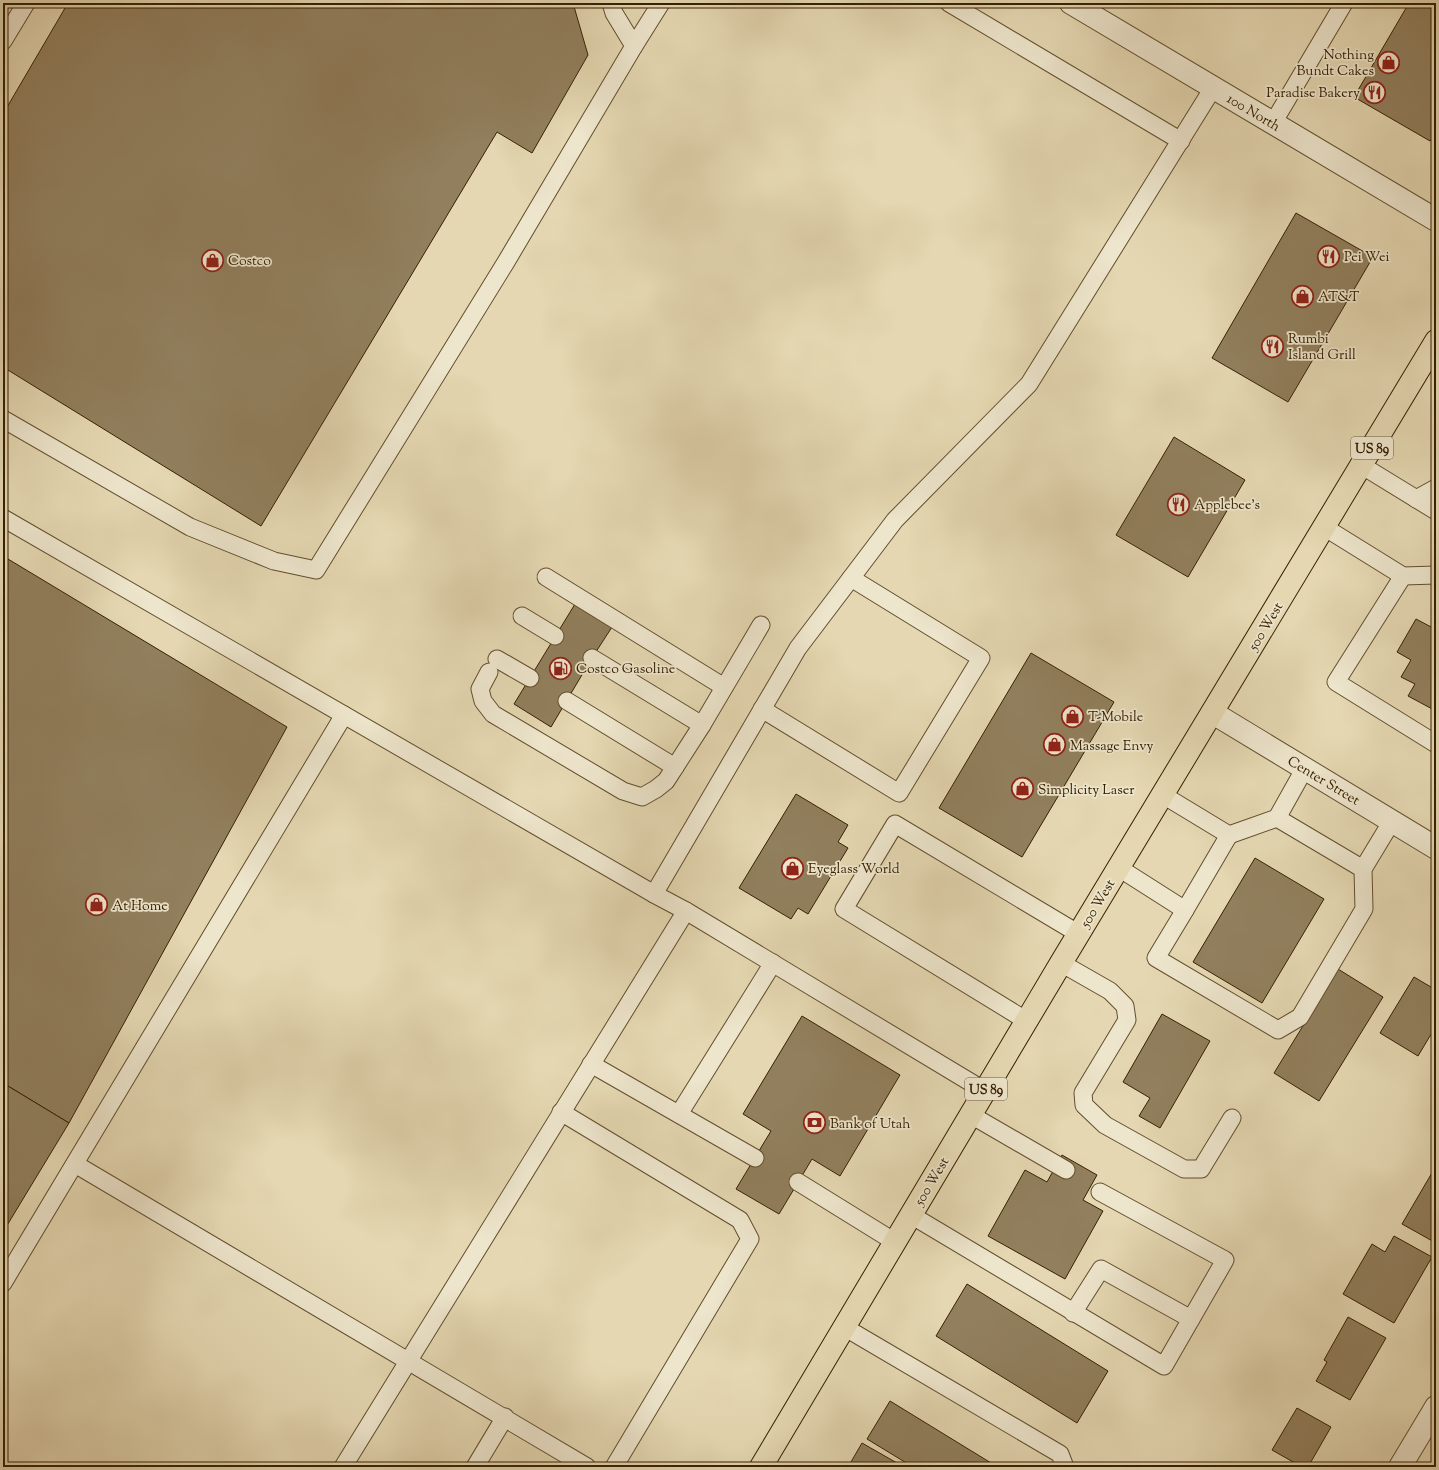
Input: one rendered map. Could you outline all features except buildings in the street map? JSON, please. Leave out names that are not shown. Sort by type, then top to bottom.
[{"type":"main road","name":"500 West","points":[[761,1467],[1162,794],[1213,713],[1436,341]]},
{"type":"street","name":"100 North","points":[[1071,3],[1436,220]]},
{"type":"street","name":"Center Street","points":[[1213,713],[1436,848]]},
{"type":"street","points":[[1400,1467],[1436,1407]]},
{"type":"lane","points":[[3,42],[26,3]]},
{"type":"lane","points":[[611,3],[614,13],[634,46]]},
{"type":"lane","points":[[3,420],[190,527],[274,561],[316,570],[506,262],[661,3]]},
{"type":"lane","points":[[950,3],[1181,141]]},
{"type":"lane","points":[[1273,123],[1344,3]]},
{"type":"lane","points":[[654,894],[798,648],[895,520],[1029,384],[1213,88]]},
{"type":"lane","points":[[1361,466],[1436,511]]},
{"type":"lane","points":[[1416,499],[1436,488]]},
{"type":"lane","points":[[3,518],[654,894],[686,911],[985,1091]]},
{"type":"lane","points":[[1324,527],[1403,576],[1436,575]]},
{"type":"lane","points":[[1403,576],[1336,682],[1436,744]]},
{"type":"lane","points":[[546,577],[724,687]]},
{"type":"lane","points":[[762,709],[899,792],[981,658],[851,578]]},
{"type":"lane","points":[[522,616],[555,636]]},
{"type":"lane","points":[[530,678],[493,666],[480,689],[483,701],[493,714],[623,791],[642,797],[656,790],[666,781],[676,767],[761,625]]},
{"type":"lane","points":[[592,658],[702,725]]},
{"type":"lane","points":[[567,700],[676,767]]},
{"type":"lane","points":[[3,1283],[344,715]]},
{"type":"lane","points":[[1305,768],[1277,818],[1229,835],[1156,958],[1278,1030],[1300,1017],[1364,908],[1363,869],[1392,821]]},
{"type":"lane","points":[[1162,794],[1229,835]]},
{"type":"lane","points":[[1277,818],[1363,869]]},
{"type":"lane","points":[[1027,1021],[844,909],[895,824],[1079,934]]},
{"type":"lane","points":[[1119,868],[1185,910]]},
{"type":"lane","points":[[343,1467],[686,911]]},
{"type":"lane","points":[[679,1114],[773,963]]},
{"type":"lane","points":[[1061,963],[1110,991],[1125,1006],[1127,1020],[1082,1093],[1084,1105],[1105,1125],[1184,1169],[1201,1169],[1232,1118]]},
{"type":"lane","points":[[591,1064],[755,1158]]},
{"type":"lane","points":[[561,1112],[740,1220],[750,1239],[614,1467]]},
{"type":"lane","points":[[971,1115],[1066,1170]]},
{"type":"lane","points":[[75,1164],[505,1417],[587,1467]]},
{"type":"lane","points":[[798,1182],[895,1242]]},
{"type":"lane","points":[[911,1215],[1164,1366],[1225,1260],[1100,1192]]},
{"type":"lane","points":[[1073,1313],[1101,1269],[1191,1319]]},
{"type":"lane","points":[[844,1327],[1060,1454],[1065,1467]]},
{"type":"lane","points":[[475,1467],[505,1417]]},
{"type":"place","name":"Nothing Bundt Cakes","points":[[1389,62]]},
{"type":"place","name":"Paradise Bakery","points":[[1375,92]]},
{"type":"place","name":"Pei Wei","points":[[1328,256]]},
{"type":"place","name":"Costco","points":[[212,260]]},
{"type":"place","name":"AT&T","points":[[1303,296]]},
{"type":"place","name":"Rumbi Island Grill","points":[[1272,346]]},
{"type":"place","name":"Applebee's","points":[[1179,504]]},
{"type":"place","name":"Costco Gasoline","points":[[561,668]]},
{"type":"place","name":"T-Mobile","points":[[1073,716]]},
{"type":"place","name":"Massage Envy","points":[[1055,745]]},
{"type":"place","name":"Simplicity Laser","points":[[1022,789]]},
{"type":"place","name":"Eyeglass World","points":[[793,868]]},
{"type":"place","name":"At Home","points":[[96,905]]},
{"type":"place","name":"Bank of Utah","points":[[814,1123]]}]
